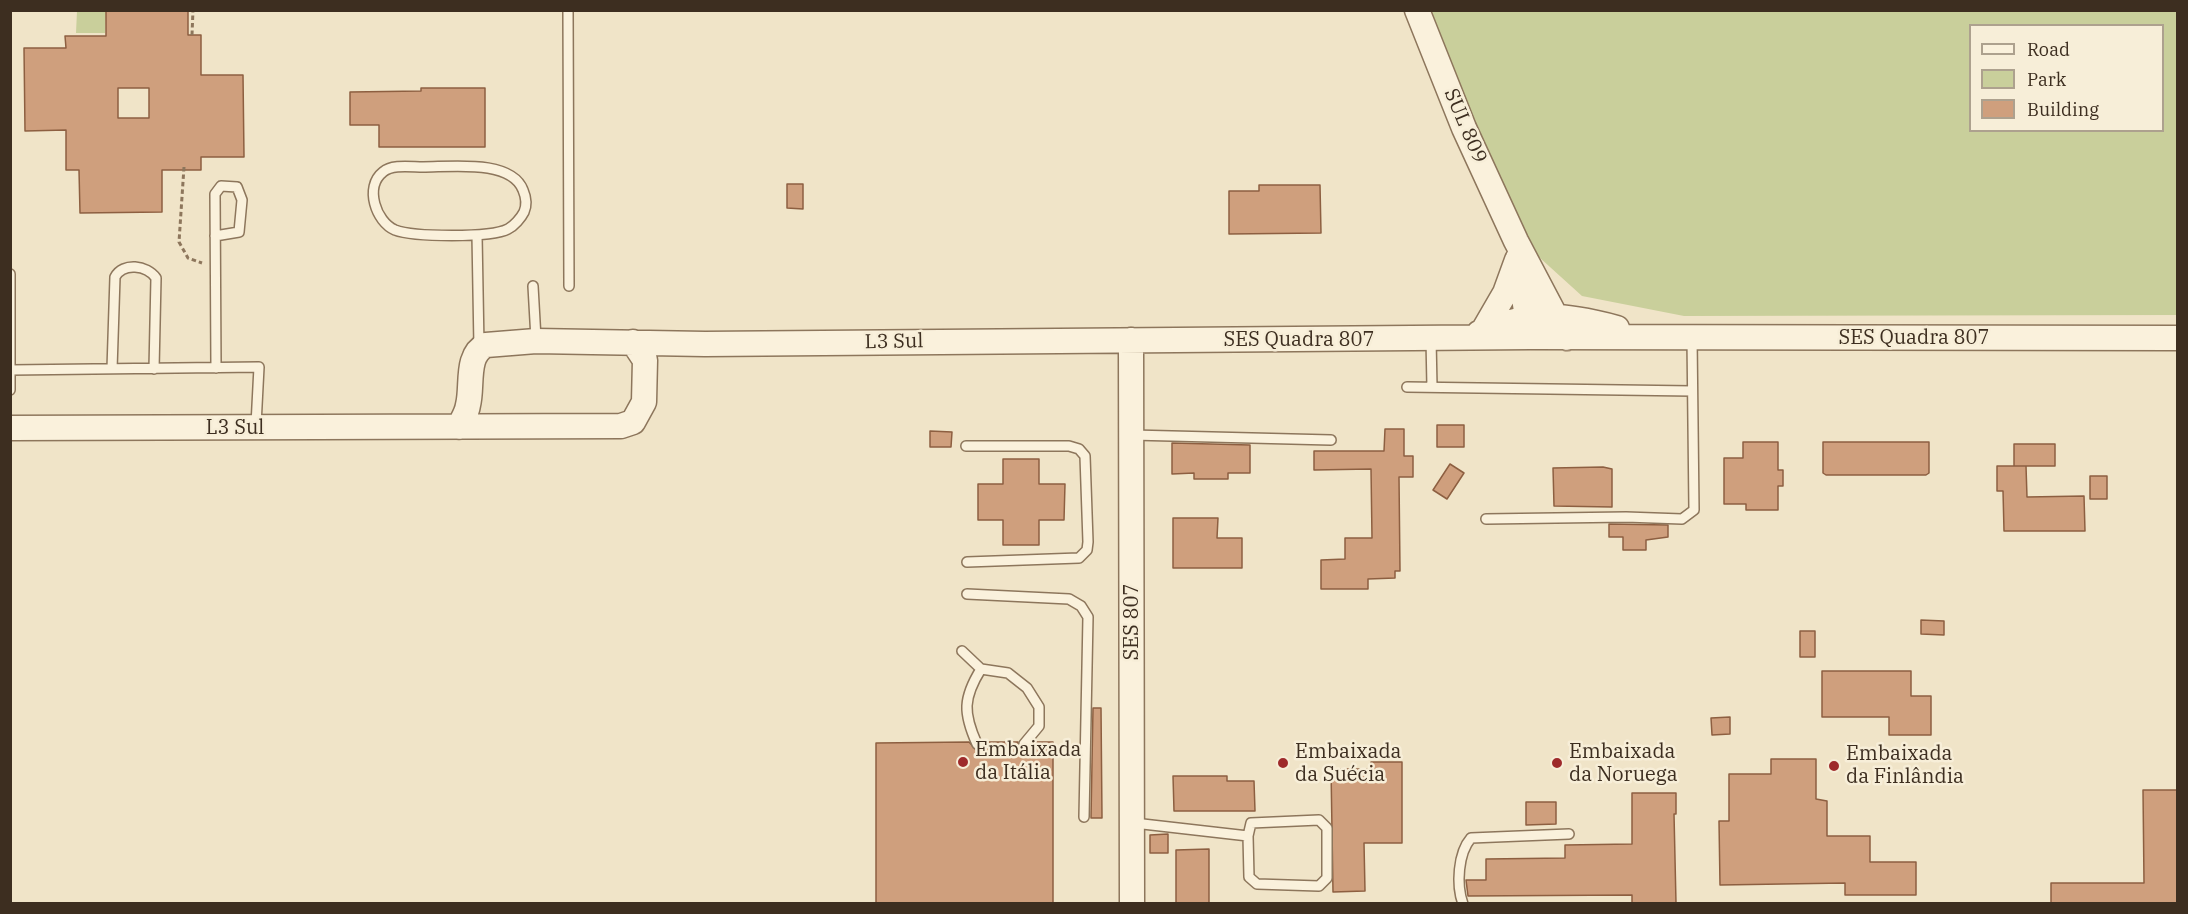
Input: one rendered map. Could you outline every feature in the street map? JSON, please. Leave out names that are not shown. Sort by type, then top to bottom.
[{"type":"street","name":"SUL 809","points":[[1417,10],[1464,128],[1517,250],[1534,276],[1567,338]]},
{"type":"street","name":"SUL 809","points":[[1517,250],[1528,327]]},
{"type":"street","points":[[1475,335],[1504,293],[1517,250]]},
{"type":"street","points":[[1534,276],[1587,314],[1615,328]]},
{"type":"street","name":"SES Quadra 807","points":[[1131,340],[1431,339],[1528,327],[1555,316],[1651,338]]},
{"type":"street","name":"SES Quadra 807","points":[[1528,327],[1567,338],[2178,338]]},
{"type":"street","name":"L3 Sul","points":[[479,349],[486,345],[536,341],[645,348],[705,344],[1131,340]]},
{"type":"street","name":"SES 807","points":[[1131,340],[1132,903]]},
{"type":"street","name":"L3 Sul","points":[[10,428],[256,428],[469,420],[621,426],[633,422],[644,402],[645,348]]},
{"type":"street","points":[[469,420],[474,357],[479,349]]},
{"type":"lane","points":[[568,10],[569,286]]},
{"type":"lane","points":[[389,168],[503,170],[521,185],[526,205],[524,213],[509,229],[477,236],[396,231],[382,221],[374,202],[379,176],[389,168]]},
{"type":"lane","points":[[214,236],[239,232],[242,200],[237,187],[221,186],[215,194],[214,236],[214,267],[216,368]]},
{"type":"lane","points":[[477,236],[479,349]]},
{"type":"lane","points":[[112,369],[115,277],[127,268],[143,268],[156,278],[153,369]]},
{"type":"lane","points":[[10,274],[10,390]]},
{"type":"lane","points":[[533,286],[536,341]]},
{"type":"lane","points":[[1485,519],[1626,516],[1682,519],[1688,516],[1694,510],[1692,338]]},
{"type":"lane","points":[[1431,339],[1432,387]]},
{"type":"lane","points":[[11,370],[259,367],[256,428]]},
{"type":"lane","points":[[1407,387],[1692,391]]},
{"type":"lane","points":[[1132,435],[1331,440]]},
{"type":"lane","points":[[966,446],[1070,446],[1079,449],[1085,456],[1088,542],[1087,550],[1079,558],[967,562]]},
{"type":"lane","points":[[967,594],[1069,599],[1081,606],[1088,617],[1083,817]]},
{"type":"lane","points":[[962,651],[981,669],[1008,673],[1027,688],[1039,707],[1039,726],[1024,744]]},
{"type":"lane","points":[[977,744],[968,723],[968,690],[981,669]]},
{"type":"lane","points":[[1319,820],[1328,828],[1327,878],[1319,886],[1257,884],[1249,877],[1248,836],[1248,825],[1254,821],[1319,820]]},
{"type":"lane","points":[[1133,823],[1248,836]]},
{"type":"lane","points":[[1462,903],[1458,892],[1464,847],[1471,838],[1569,834]]},
{"type":"path","points":[[192,35],[193,10]]},
{"type":"path","points":[[184,167],[179,243],[182,252],[188,258],[214,267]]},
{"type":"green space","points":[[77,11],[106,11],[105,33],[76,33]]},
{"type":"green space","points":[[1427,11],[2177,11],[2177,315],[1684,316],[1582,296],[1529,248]]},
{"type":"building","points":[[106,10],[188,10],[188,35],[201,35],[201,75],[243,75],[244,157],[201,157],[201,170],[162,170],[162,212],[80,213],[79,170],[66,170],[66,130],[25,131],[24,48],[66,48],[65,36],[106,36]],"holes":[[[118,88],[149,88],[149,118],[118,118]]]},
{"type":"building","points":[[421,88],[485,88],[485,147],[379,147],[379,125],[350,125],[350,92],[421,91]]},
{"type":"building","points":[[787,184],[803,184],[803,209],[787,208]]},
{"type":"building","points":[[1259,185],[1320,185],[1321,233],[1229,234],[1229,191],[1259,191]]},
{"type":"building","points":[[1437,425],[1464,425],[1464,447],[1437,447]]},
{"type":"building","points":[[1385,429],[1404,429],[1404,456],[1413,456],[1413,477],[1399,477],[1400,571],[1395,571],[1395,578],[1368,579],[1368,589],[1321,589],[1321,560],[1345,559],[1345,538],[1372,538],[1371,469],[1314,470],[1314,451],[1384,451]]},
{"type":"building","points":[[930,431],[952,432],[951,447],[930,447]]},
{"type":"building","points":[[1743,442],[1778,442],[1778,470],[1783,470],[1783,486],[1778,486],[1778,510],[1746,510],[1746,504],[1724,504],[1724,458],[1743,458]]},
{"type":"building","points":[[1823,442],[1929,442],[1929,473],[1926,475],[1826,475],[1823,473]]},
{"type":"building","points":[[1172,443],[1250,445],[1250,473],[1228,473],[1228,479],[1194,479],[1194,473],[1172,474]]},
{"type":"building","points":[[2014,444],[2055,444],[2055,466],[2014,466]]},
{"type":"building","points":[[1003,459],[1039,459],[1039,484],[1065,484],[1064,520],[1039,520],[1039,545],[1003,545],[1003,520],[978,520],[978,484],[1003,484]]},
{"type":"building","points":[[1450,464],[1464,473],[1447,499],[1433,490]]},
{"type":"building","points":[[1997,466],[2026,466],[2027,497],[2084,496],[2085,531],[2004,531],[2003,491],[1997,491]]},
{"type":"building","points":[[1603,467],[1612,469],[1612,507],[1554,506],[1553,468]]},
{"type":"building","points":[[2090,476],[2107,476],[2107,499],[2090,499]]},
{"type":"building","points":[[1173,518],[1218,518],[1217,538],[1242,538],[1242,568],[1173,568]]},
{"type":"building","points":[[1609,524],[1668,525],[1668,537],[1646,540],[1646,550],[1623,550],[1623,537],[1609,537]]},
{"type":"building","points":[[1921,620],[1944,621],[1944,635],[1921,634]]},
{"type":"building","points":[[1800,631],[1815,631],[1815,657],[1800,657]]},
{"type":"building","points":[[1822,671],[1911,671],[1911,696],[1931,696],[1931,735],[1889,735],[1889,717],[1822,717]]},
{"type":"building","points":[[1093,708],[1101,708],[1102,818],[1091,818]]},
{"type":"building","points":[[1730,717],[1730,734],[1712,735],[1711,718]]},
{"type":"building","points":[[969,742],[977,751],[982,748],[983,742],[1018,742],[1018,747],[1023,751],[1034,742],[1053,742],[1053,903],[876,903],[876,743]]},
{"type":"building","points":[[1771,759],[1816,759],[1816,799],[1827,801],[1827,836],[1870,836],[1870,862],[1916,862],[1916,895],[1845,895],[1845,883],[1720,885],[1719,821],[1729,821],[1729,774],[1771,774]]},
{"type":"building","points":[[1371,762],[1402,762],[1402,843],[1364,843],[1365,891],[1333,892],[1331,769],[1371,769]]},
{"type":"building","points":[[1173,776],[1227,776],[1227,781],[1254,781],[1255,811],[1174,811]]},
{"type":"building","points":[[2143,790],[2178,790],[2178,903],[2051,903],[2051,883],[2144,883]]},
{"type":"building","points":[[1632,793],[1676,793],[1676,814],[1674,814],[1676,903],[1632,903],[1632,895],[1468,896],[1466,880],[1486,880],[1486,859],[1565,858],[1565,845],[1632,844]]},
{"type":"building","points":[[1526,802],[1556,802],[1556,824],[1526,825]]},
{"type":"building","points":[[1168,834],[1168,853],[1150,853],[1150,835]]},
{"type":"building","points":[[1209,849],[1209,903],[1176,903],[1176,850]]},
{"type":"place","name":"Embaixada da Itália","points":[[963,762]]},
{"type":"place","name":"Embaixada da Suécia","points":[[1283,763]]},
{"type":"place","name":"Embaixada da Noruega","points":[[1557,763]]},
{"type":"place","name":"Embaixada da Finlândia","points":[[1834,766]]}]
